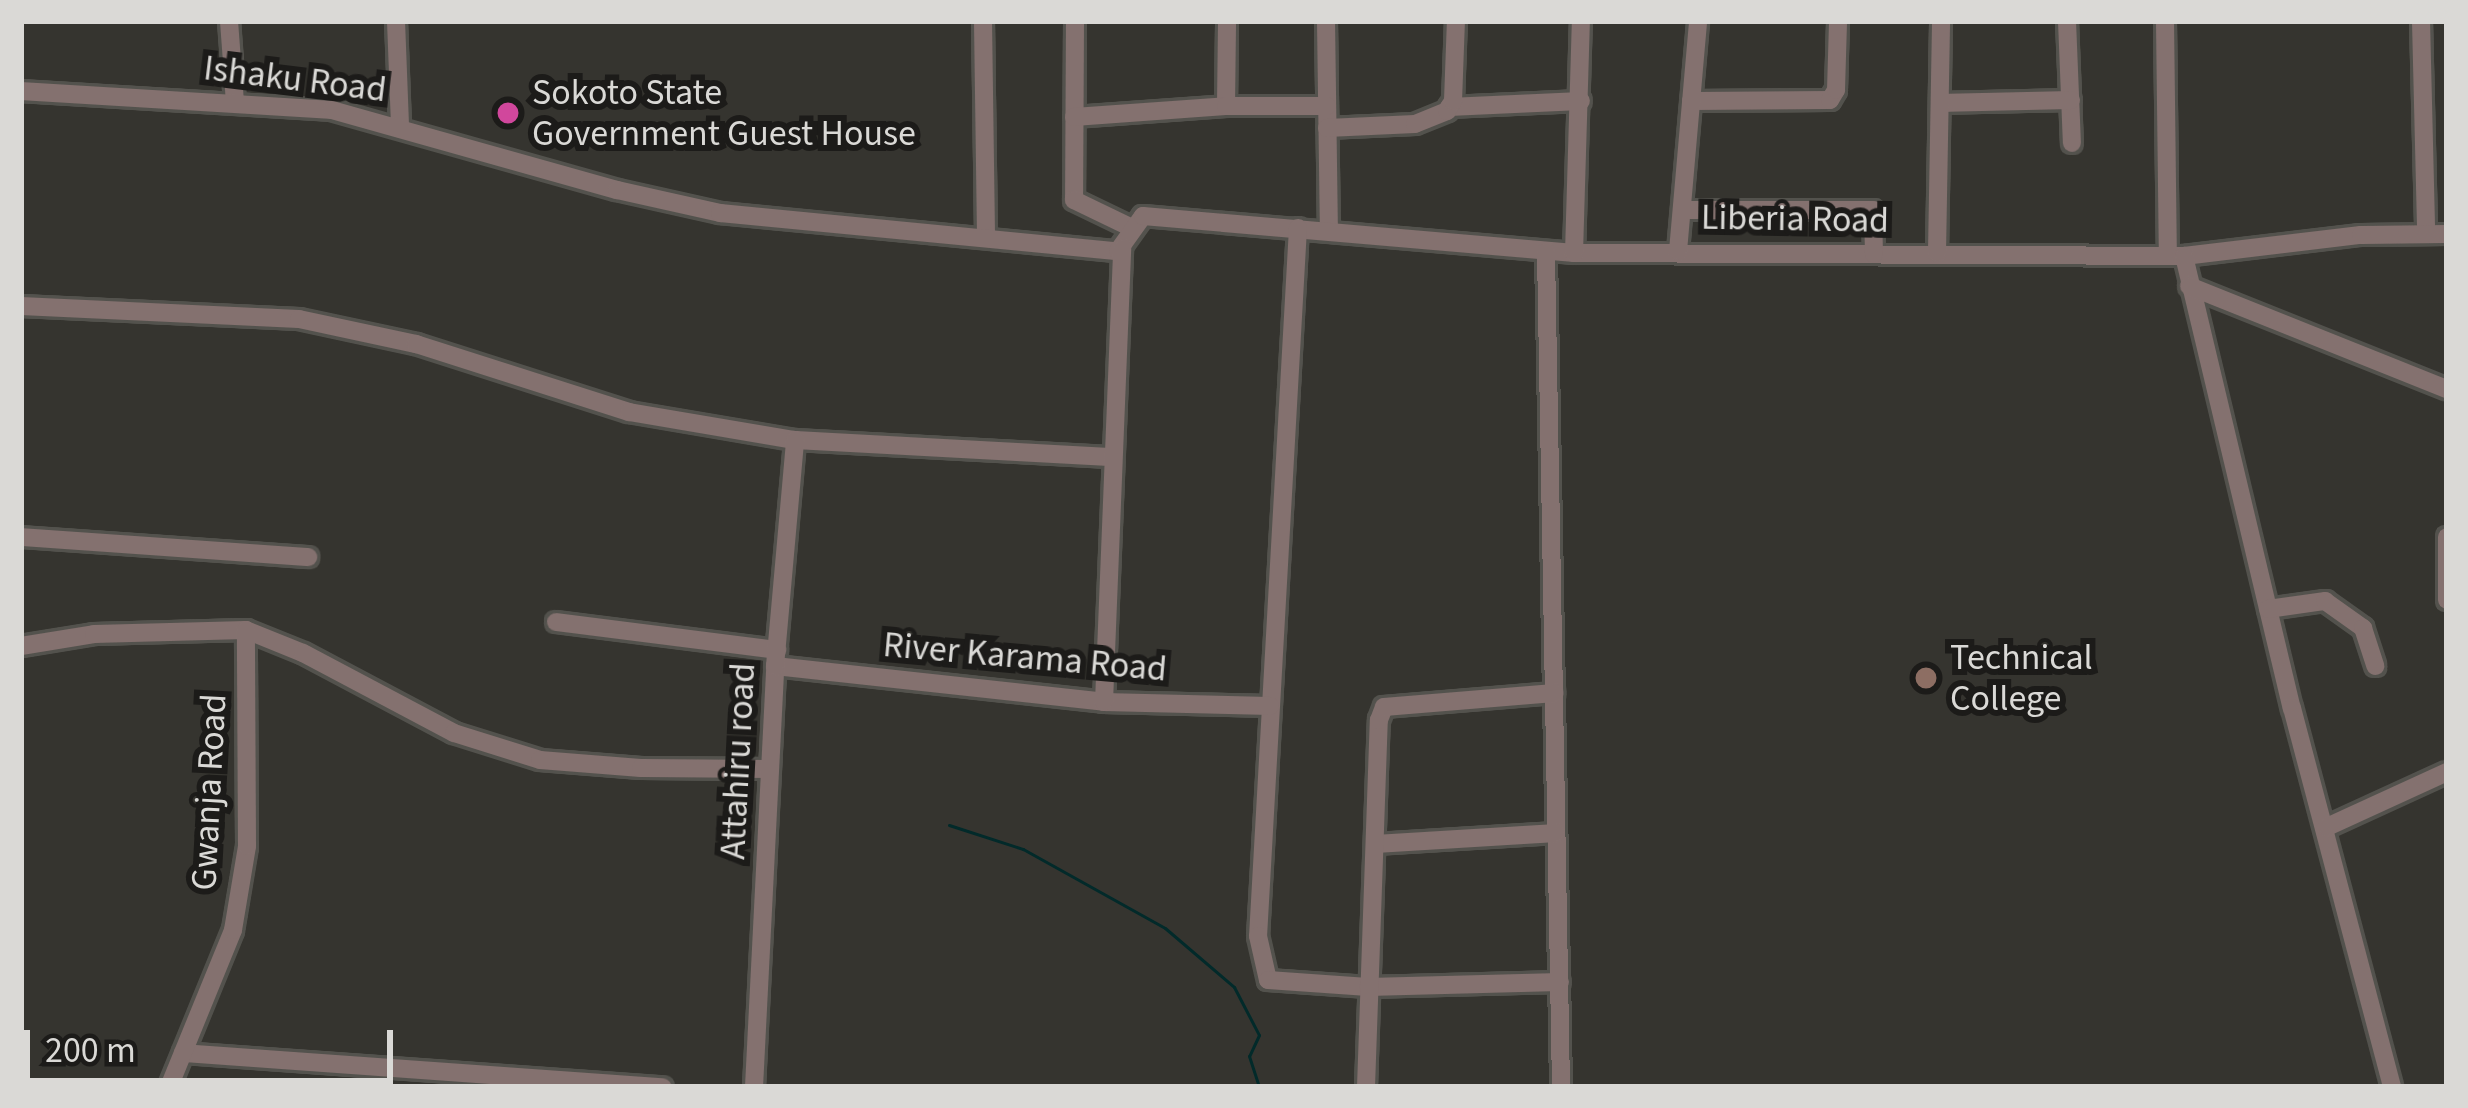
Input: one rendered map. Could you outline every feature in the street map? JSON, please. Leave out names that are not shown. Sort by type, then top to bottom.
[{"type":"street","points":[[229,21],[236,102]]},
{"type":"street","points":[[396,21],[400,126]]},
{"type":"street","points":[[983,21],[986,238]]},
{"type":"street","points":[[1075,21],[1074,200],[1137,221],[1122,248],[1104,702]]},
{"type":"street","points":[[1226,106],[1227,21]]},
{"type":"street","points":[[1326,21],[1329,231]]},
{"type":"street","points":[[1449,107],[1456,21]]},
{"type":"street","points":[[1574,254],[1581,21]]},
{"type":"street","points":[[1678,251],[1698,21]]},
{"type":"street","points":[[1691,100],[1830,100],[1836,90],[1838,21]]},
{"type":"street","points":[[1937,253],[1941,21]]},
{"type":"street","points":[[2067,21],[2072,143]]},
{"type":"street","points":[[2165,21],[2176,256],[2189,286],[2392,1087]]},
{"type":"street","points":[[2421,21],[2426,233]]},
{"type":"street","name":"Ishaku Road","points":[[21,91],[332,110],[617,190],[720,213],[1122,248]]},
{"type":"street","points":[[1940,103],[2071,100]]},
{"type":"street","points":[[1327,128],[1415,124],[1433,120],[1449,107],[1581,101]]},
{"type":"street","points":[[1074,117],[1226,106],[1327,106]]},
{"type":"street","points":[[1682,210],[1873,210],[1874,254]]},
{"type":"street","name":"Liberia Road","points":[[1137,221],[1298,228],[1574,254],[2176,256],[2447,234]]},
{"type":"street","points":[[1298,228],[1258,936],[1268,980],[1368,987],[1560,982]]},
{"type":"street","points":[[1546,252],[1561,1086]]},
{"type":"street","points":[[2189,286],[2447,388]]},
{"type":"street","points":[[21,306],[299,320],[416,344],[629,412],[795,440],[1111,457]]},
{"type":"street","name":"Attahiru road","points":[[754,1087],[776,658],[795,440]]},
{"type":"street","points":[[21,537],[308,556]]},
{"type":"street","points":[[2447,537],[2447,600]]},
{"type":"street","points":[[2268,609],[2325,601],[2363,628],[2375,666]]},
{"type":"street","name":"River Karama Road","points":[[556,622],[776,658],[1104,702],[1270,706]]},
{"type":"street","points":[[21,646],[94,634],[245,630],[303,653],[454,733],[540,760],[641,768],[770,769]]},
{"type":"street","name":"Gwanja Road","points":[[169,1087],[233,930],[247,846],[245,630]]},
{"type":"street","points":[[1366,1087],[1379,721],[1384,707],[1554,693]]},
{"type":"street","points":[[2327,826],[2447,772]]},
{"type":"street","points":[[1376,844],[1556,832]]},
{"type":"street","points":[[183,1053],[663,1087]]},
{"type":"waterway","points":[[949,825],[1023,849],[1165,928],[1234,987],[1259,1035],[1249,1056],[1259,1087]]},
{"type":"place","name":"Sokoto State Government Guest House","points":[[508,113]]},
{"type":"place","name":"Technical College","points":[[1926,678]]}]
